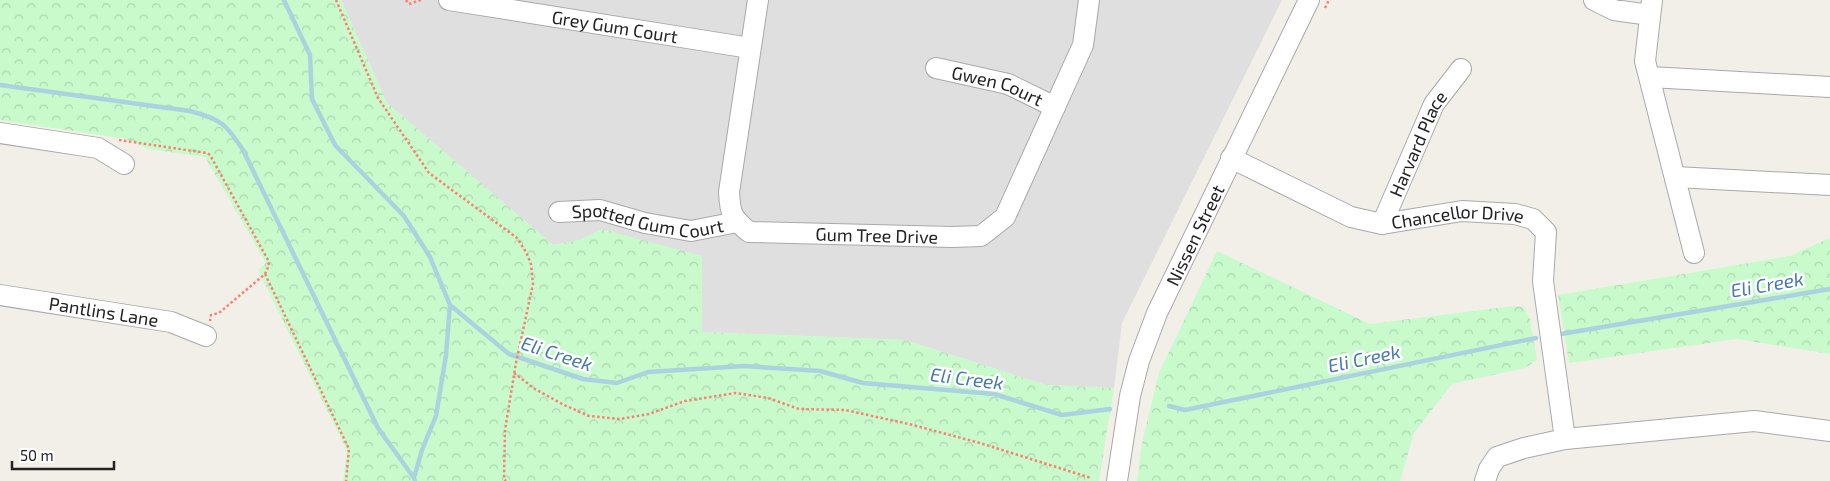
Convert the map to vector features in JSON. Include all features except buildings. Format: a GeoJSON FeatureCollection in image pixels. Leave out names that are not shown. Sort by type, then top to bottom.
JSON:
{"type":"FeatureCollection","features":[{"type":"Feature","properties":{"kind":"street","name":"Grey Gum Court"},"geometry":{"type":"LineString","coordinates":[[449,0],[750,48]]}},
{"type":"Feature","properties":{"kind":"street"},"geometry":{"type":"LineString","coordinates":[[737,222],[730,212],[730,192],[758,0]]}},
{"type":"Feature","properties":{"kind":"street","name":"Gum Tree Drive"},"geometry":{"type":"LineString","coordinates":[[737,222],[749,232],[981,236],[1005,217],[1083,45],[1089,0]]}},
{"type":"Feature","properties":{"kind":"street","name":"Nissen Street"},"geometry":{"type":"LineString","coordinates":[[1117,481],[1130,396],[1139,361],[1156,313],[1309,0]]}},
{"type":"Feature","properties":{"kind":"street"},"geometry":{"type":"LineString","coordinates":[[1594,0],[1614,10],[1651,8],[1645,61],[1694,253]]}},
{"type":"Feature","properties":{"kind":"street","name":"Gwen Court"},"geometry":{"type":"LineString","coordinates":[[936,68],[1008,84],[1055,107]]}},
{"type":"Feature","properties":{"kind":"street","name":"Harvard Place"},"geometry":{"type":"LineString","coordinates":[[1382,224],[1434,104],[1461,69]]}},
{"type":"Feature","properties":{"kind":"street"},"geometry":{"type":"LineString","coordinates":[[1650,77],[1830,87]]}},
{"type":"Feature","properties":{"kind":"street"},"geometry":{"type":"LineString","coordinates":[[0,133],[98,148],[124,164]]}},
{"type":"Feature","properties":{"kind":"street","name":"Chancellor Drive"},"geometry":{"type":"LineString","coordinates":[[1231,158],[1351,217],[1382,224],[1462,211],[1515,214],[1533,219],[1546,232],[1544,282],[1565,440]]}},
{"type":"Feature","properties":{"kind":"street"},"geometry":{"type":"LineString","coordinates":[[1675,177],[1830,185]]}},
{"type":"Feature","properties":{"kind":"street","name":"Spotted Gum Court"},"geometry":{"type":"LineString","coordinates":[[559,212],[600,210],[645,223],[691,231],[737,222]]}},
{"type":"Feature","properties":{"kind":"street","name":"Pantlins Lane"},"geometry":{"type":"LineString","coordinates":[[0,295],[171,322],[206,336]]}},
{"type":"Feature","properties":{"kind":"street"},"geometry":{"type":"LineString","coordinates":[[1486,481],[1489,469],[1497,458],[1524,448],[1565,440],[1754,421],[1830,431]]}},
{"type":"Feature","properties":{"kind":"path"},"geometry":{"type":"LineString","coordinates":[[336,0],[378,98],[429,173],[517,238],[531,264],[533,284],[514,373],[505,430],[504,479],[506,481]]}},
{"type":"Feature","properties":{"kind":"path"},"geometry":{"type":"LineString","coordinates":[[406,0],[409,4],[421,0]]}},
{"type":"Feature","properties":{"kind":"path"},"geometry":{"type":"LineString","coordinates":[[116,140],[207,152],[268,260],[269,265],[264,274],[219,313],[211,315],[206,336]]}},
{"type":"Feature","properties":{"kind":"path"},"geometry":{"type":"LineString","coordinates":[[264,274],[350,449],[346,481]]}},
{"type":"Feature","properties":{"kind":"path"},"geometry":{"type":"LineString","coordinates":[[514,373],[535,389],[589,416],[620,419],[649,414],[685,401],[736,393],[768,398],[799,409],[845,410],[909,424],[980,443],[1091,478]]}},
{"type":"Feature","properties":{"kind":"shaded area"},"geometry":{"type":"Polygon","coordinates":[[[341,0],[1282,0],[1122,323],[1114,388],[1046,385],[905,340],[702,332],[602,229],[580,240],[553,245],[387,103],[341,0]]]}},
{"type":"Feature","properties":{"kind":"green space"},"geometry":{"type":"Polygon","coordinates":[[[0,0],[341,0],[387,103],[553,245],[580,240],[602,229],[702,256],[702,332],[905,340],[1046,385],[1114,388],[1099,481],[343,481],[347,451],[258,270],[266,263],[205,157],[148,149],[126,139],[0,120],[0,0]]]}},
{"type":"Feature","properties":{"kind":"green space"},"geometry":{"type":"Polygon","coordinates":[[[1830,238],[1830,354],[1737,339],[1569,363],[1558,295],[1790,256],[1830,238]]]}},
{"type":"Feature","properties":{"kind":"green space"},"geometry":{"type":"Polygon","coordinates":[[[1217,251],[1370,324],[1513,306],[1524,307],[1530,319],[1537,360],[1525,368],[1452,384],[1414,433],[1400,481],[1137,481],[1142,443],[1159,373],[1217,251]]]}},
{"type":"Feature","properties":{"kind":"waterway","name":"Eli Creek"},"geometry":{"type":"LineString","coordinates":[[284,0],[310,55],[312,99],[335,145],[404,216],[430,257],[450,305],[509,354],[583,379],[617,383],[648,372],[744,366],[820,371],[863,383],[994,394],[1062,415],[1110,409]]}},
{"type":"Feature","properties":{"kind":"waterway"},"geometry":{"type":"LineString","coordinates":[[0,85],[190,111],[216,120],[227,128],[243,150],[378,428],[414,478]]}},
{"type":"Feature","properties":{"kind":"waterway","name":"Eli Creek"},"geometry":{"type":"LineString","coordinates":[[1561,334],[1830,289]]}},
{"type":"Feature","properties":{"kind":"waterway"},"geometry":{"type":"LineString","coordinates":[[415,481],[414,478],[422,450],[436,416],[446,355],[450,305]]}},
{"type":"Feature","properties":{"kind":"waterway","name":"Eli Creek"},"geometry":{"type":"LineString","coordinates":[[1169,406],[1185,410],[1536,338]]}}]}
